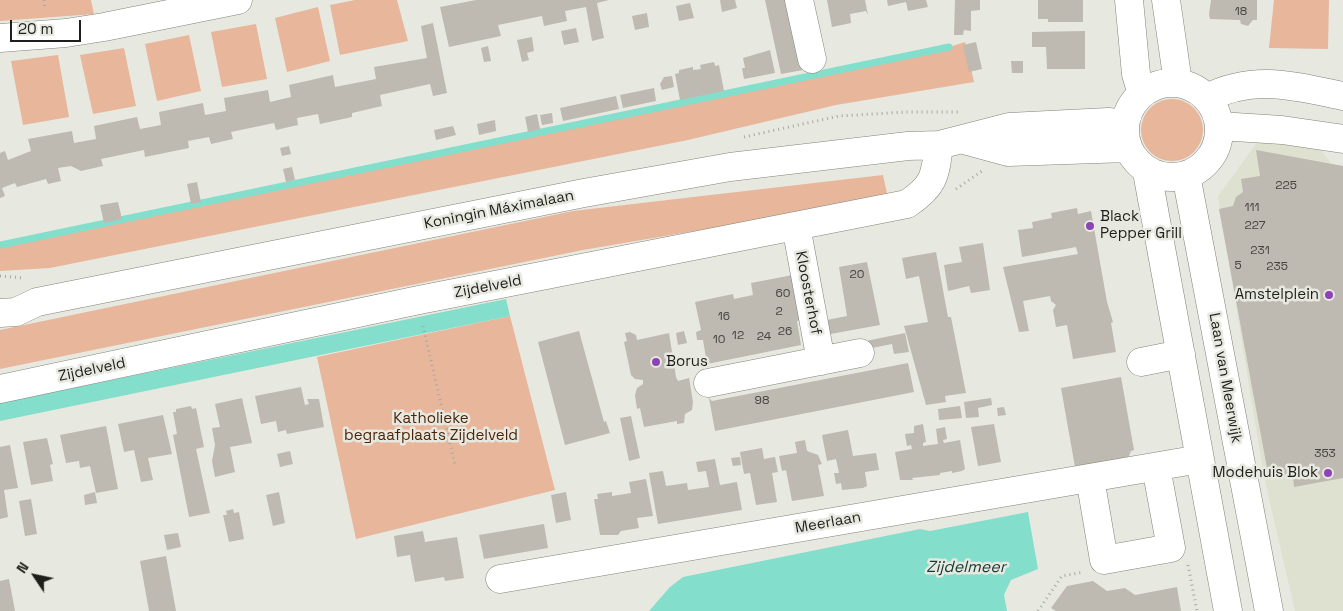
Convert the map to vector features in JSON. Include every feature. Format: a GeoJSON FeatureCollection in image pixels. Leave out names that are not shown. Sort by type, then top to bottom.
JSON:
{"type":"FeatureCollection","features":[{"type":"Feature","properties":{"kind":"street"},"geometry":{"type":"LineString","coordinates":[[0,38],[104,28],[238,0]]}},
{"type":"Feature","properties":{"kind":"street"},"geometry":{"type":"LineString","coordinates":[[799,0],[812,59]]}},
{"type":"Feature","properties":{"kind":"street"},"geometry":{"type":"LineString","coordinates":[[1129,0],[1136,74],[1142,94]]}},
{"type":"Feature","properties":{"kind":"street"},"geometry":{"type":"LineString","coordinates":[[1166,0],[1178,83]]}},
{"type":"Feature","properties":{"kind":"street"},"geometry":{"type":"LineString","coordinates":[[1147,172],[1172,178],[1186,175],[1204,165],[1214,151],[1219,126],[1213,107],[1207,98],[1191,87],[1178,83],[1155,86],[1142,94],[1131,107],[1127,136],[1134,158],[1147,172],[1228,611]]}},
{"type":"Feature","properties":{"kind":"street"},"geometry":{"type":"LineString","coordinates":[[1207,98],[1226,88],[1275,84],[1343,96]]}},
{"type":"Feature","properties":{"kind":"street"},"geometry":{"type":"LineString","coordinates":[[1219,126],[1282,130],[1343,139]]}},
{"type":"Feature","properties":{"kind":"street","name":"Koningin Máximalaan"},"geometry":{"type":"LineString","coordinates":[[0,313],[16,312],[37,302],[584,193],[730,167],[951,142],[1008,152],[1127,136]]}},
{"type":"Feature","properties":{"kind":"street","name":"Zijdelveld"},"geometry":{"type":"LineString","coordinates":[[0,389],[419,300],[907,204],[926,192],[936,168],[951,142]]}},
{"type":"Feature","properties":{"kind":"street","name":"Laan van Meerwijk"},"geometry":{"type":"LineString","coordinates":[[1186,175],[1269,611]]}},
{"type":"Feature","properties":{"kind":"street","name":"Kloosterhof"},"geometry":{"type":"LineString","coordinates":[[796,226],[821,361]]}},
{"type":"Feature","properties":{"kind":"street","name":"Koningin Máximalaan"},"geometry":{"type":"LineString","coordinates":[[0,294],[11,294],[37,302]]}},
{"type":"Feature","properties":{"kind":"street"},"geometry":{"type":"LineString","coordinates":[[708,383],[860,353]]}},
{"type":"Feature","properties":{"kind":"street"},"geometry":{"type":"LineString","coordinates":[[1141,362],[1181,354]]}},
{"type":"Feature","properties":{"kind":"street"},"geometry":{"type":"LineString","coordinates":[[1090,478],[1104,560],[1171,548],[1156,467],[1200,459]]}},
{"type":"Feature","properties":{"kind":"street","name":"Meerlaan"},"geometry":{"type":"LineString","coordinates":[[500,579],[1156,467]]}},
{"type":"Feature","properties":{"kind":"path"},"geometry":{"type":"LineString","coordinates":[[425,337],[455,465]]}},
{"type":"Feature","properties":{"kind":"path"},"geometry":{"type":"LineString","coordinates":[[1038,611],[1062,576],[1106,568],[1104,560]]}},
{"type":"Feature","properties":{"kind":"shaded area"},"geometry":{"type":"Polygon","coordinates":[[[1264,133],[1310,138],[1332,164],[1343,166],[1343,611],[1295,611],[1264,477],[1218,196],[1264,133]]]}},
{"type":"Feature","properties":{"kind":"green space"},"geometry":{"type":"Polygon","coordinates":[[[0,0],[91,0],[94,14],[0,21],[0,0]]]}},
{"type":"Feature","properties":{"kind":"green space"},"geometry":{"type":"Polygon","coordinates":[[[355,0],[397,0],[408,41],[340,55],[330,5],[355,0]]]}},
{"type":"Feature","properties":{"kind":"green space"},"geometry":{"type":"Polygon","coordinates":[[[1274,0],[1329,0],[1328,49],[1269,48],[1274,0]]]}},
{"type":"Feature","properties":{"kind":"green space"},"geometry":{"type":"Polygon","coordinates":[[[318,7],[330,61],[287,72],[275,18],[318,7]]]}},
{"type":"Feature","properties":{"kind":"green space"},"geometry":{"type":"Polygon","coordinates":[[[256,24],[267,79],[222,87],[211,32],[256,24]]]}},
{"type":"Feature","properties":{"kind":"green space"},"geometry":{"type":"Polygon","coordinates":[[[189,35],[201,91],[157,101],[145,44],[189,35]]]}},
{"type":"Feature","properties":{"kind":"green space"},"geometry":{"type":"Polygon","coordinates":[[[965,42],[974,82],[836,105],[688,140],[50,268],[0,271],[0,245],[949,47],[965,42]]]}},
{"type":"Feature","properties":{"kind":"green space"},"geometry":{"type":"Polygon","coordinates":[[[124,48],[136,106],[93,114],[80,55],[124,48]]]}},
{"type":"Feature","properties":{"kind":"green space"},"geometry":{"type":"Polygon","coordinates":[[[58,55],[69,117],[23,125],[11,61],[58,55]]]}},
{"type":"Feature","properties":{"kind":"green space"},"geometry":{"type":"Polygon","coordinates":[[[1172,99],[1184,101],[1194,108],[1201,118],[1203,130],[1201,142],[1194,152],[1184,159],[1172,161],[1160,159],[1150,152],[1143,142],[1141,130],[1143,118],[1150,108],[1160,101],[1172,99]]]}},
{"type":"Feature","properties":{"kind":"green space"},"geometry":{"type":"Polygon","coordinates":[[[883,175],[888,198],[583,250],[0,369],[0,330],[573,211],[883,175]]]}},
{"type":"Feature","properties":{"kind":"green space","name":"Katholieke begraafplaats Zijdelveld"},"geometry":{"type":"Polygon","coordinates":[[[510,316],[555,490],[356,539],[317,357],[510,316]]]}},
{"type":"Feature","properties":{"kind":"water"},"geometry":{"type":"Polygon","coordinates":[[[506,299],[510,316],[0,421],[0,403],[506,299]]]}},
{"type":"Feature","properties":{"kind":"water","name":"Zijdelmeer"},"geometry":{"type":"Polygon","coordinates":[[[1028,512],[1038,569],[1011,580],[1004,595],[1007,611],[649,611],[670,587],[683,577],[920,529],[930,531],[1028,512]]]}},
{"type":"Feature","properties":{"kind":"building"},"geometry":{"type":"Polygon","coordinates":[[[476,0],[609,0],[597,3],[604,38],[592,41],[586,7],[565,11],[567,21],[544,26],[542,16],[498,25],[501,36],[449,47],[440,7],[476,0]]]}},
{"type":"Feature","properties":{"kind":"building"},"geometry":{"type":"Polygon","coordinates":[[[720,0],[735,0],[737,8],[722,12],[720,0]]]}},
{"type":"Feature","properties":{"kind":"building"},"geometry":{"type":"Polygon","coordinates":[[[765,0],[789,0],[803,70],[781,74],[765,0]]]}},
{"type":"Feature","properties":{"kind":"building"},"geometry":{"type":"Polygon","coordinates":[[[827,0],[865,0],[868,15],[866,11],[850,14],[851,23],[832,27],[827,0]]]}},
{"type":"Feature","properties":{"kind":"building"},"geometry":{"type":"Polygon","coordinates":[[[887,0],[926,0],[928,7],[908,11],[906,2],[888,6],[887,0]]]}},
{"type":"Feature","properties":{"kind":"building"},"geometry":{"type":"Polygon","coordinates":[[[955,0],[980,0],[980,10],[971,11],[971,31],[964,30],[963,35],[954,35],[955,0]]]}},
{"type":"Feature","properties":{"kind":"building"},"geometry":{"type":"Polygon","coordinates":[[[1038,0],[1083,0],[1083,22],[1048,22],[1048,19],[1038,19],[1038,0]]]}},
{"type":"Feature","properties":{"kind":"building"},"geometry":{"type":"Polygon","coordinates":[[[1211,0],[1257,0],[1257,20],[1253,20],[1248,26],[1241,24],[1240,20],[1210,19],[1211,0]]]}},
{"type":"Feature","properties":{"kind":"building"},"geometry":{"type":"Polygon","coordinates":[[[690,3],[694,18],[679,21],[676,6],[690,3]]]}},
{"type":"Feature","properties":{"kind":"building"},"geometry":{"type":"Polygon","coordinates":[[[647,13],[649,27],[635,30],[632,16],[647,13]]]}},
{"type":"Feature","properties":{"kind":"building"},"geometry":{"type":"Polygon","coordinates":[[[433,23],[447,93],[433,96],[430,84],[380,95],[382,106],[352,113],[352,117],[320,124],[318,114],[297,118],[298,125],[276,130],[274,123],[231,132],[233,139],[211,144],[209,137],[188,141],[189,148],[145,157],[144,150],[101,159],[103,166],[81,171],[71,166],[58,168],[61,181],[48,184],[46,179],[17,187],[15,183],[2,188],[5,196],[0,198],[0,153],[5,151],[8,160],[31,151],[28,139],[72,131],[74,143],[96,139],[94,126],[137,117],[140,129],[161,125],[159,112],[203,103],[205,115],[226,111],[224,98],[268,90],[270,102],[291,97],[289,85],[333,75],[335,87],[376,79],[374,67],[427,58],[421,26],[433,23]]]}},
{"type":"Feature","properties":{"kind":"building"},"geometry":{"type":"Polygon","coordinates":[[[576,28],[579,42],[564,45],[561,31],[576,28]]]}},
{"type":"Feature","properties":{"kind":"building"},"geometry":{"type":"Polygon","coordinates":[[[1085,31],[1085,69],[1047,69],[1046,47],[1032,47],[1032,32],[1085,31]]]}},
{"type":"Feature","properties":{"kind":"building"},"geometry":{"type":"Polygon","coordinates":[[[532,37],[534,51],[527,53],[529,60],[522,62],[517,40],[532,37]]]}},
{"type":"Feature","properties":{"kind":"building"},"geometry":{"type":"Polygon","coordinates":[[[976,42],[982,69],[969,72],[963,45],[976,42]]]}},
{"type":"Feature","properties":{"kind":"building"},"geometry":{"type":"Polygon","coordinates":[[[488,46],[491,61],[484,62],[481,48],[488,46]]]}},
{"type":"Feature","properties":{"kind":"building"},"geometry":{"type":"Polygon","coordinates":[[[770,50],[775,73],[744,79],[742,68],[745,68],[743,58],[770,50]]]}},
{"type":"Feature","properties":{"kind":"building"},"geometry":{"type":"Polygon","coordinates":[[[1011,61],[1023,61],[1023,73],[1012,73],[1011,61]]]}},
{"type":"Feature","properties":{"kind":"building"},"geometry":{"type":"Polygon","coordinates":[[[714,62],[715,66],[719,65],[724,91],[680,100],[675,74],[679,73],[679,70],[693,67],[693,70],[701,69],[700,65],[714,62]]]}},
{"type":"Feature","properties":{"kind":"building"},"geometry":{"type":"Polygon","coordinates":[[[672,76],[674,87],[662,90],[660,84],[664,77],[672,76]]]}},
{"type":"Feature","properties":{"kind":"building"},"geometry":{"type":"Polygon","coordinates":[[[654,88],[656,101],[623,108],[620,95],[654,88]]]}},
{"type":"Feature","properties":{"kind":"building"},"geometry":{"type":"Polygon","coordinates":[[[616,96],[619,109],[563,121],[560,108],[616,96]]]}},
{"type":"Feature","properties":{"kind":"building"},"geometry":{"type":"Polygon","coordinates":[[[552,113],[553,123],[542,125],[540,115],[552,113]]]}},
{"type":"Feature","properties":{"kind":"building"},"geometry":{"type":"Polygon","coordinates":[[[537,114],[540,129],[528,132],[525,117],[537,114]]]}},
{"type":"Feature","properties":{"kind":"building"},"geometry":{"type":"Polygon","coordinates":[[[495,120],[496,131],[479,135],[477,124],[495,120]]]}},
{"type":"Feature","properties":{"kind":"building"},"geometry":{"type":"Polygon","coordinates":[[[453,126],[456,135],[436,140],[434,130],[453,126]]]}},
{"type":"Feature","properties":{"kind":"building"},"geometry":{"type":"Polygon","coordinates":[[[289,146],[291,154],[282,156],[280,148],[289,146]]]}},
{"type":"Feature","properties":{"kind":"building"},"geometry":{"type":"Polygon","coordinates":[[[1256,150],[1343,166],[1343,478],[1294,487],[1293,477],[1282,475],[1277,466],[1267,468],[1219,209],[1233,206],[1236,197],[1243,192],[1241,179],[1260,176],[1256,150]]]}},
{"type":"Feature","properties":{"kind":"building"},"geometry":{"type":"Polygon","coordinates":[[[292,167],[295,180],[286,182],[283,169],[292,167]]]}},
{"type":"Feature","properties":{"kind":"building"},"geometry":{"type":"Polygon","coordinates":[[[197,182],[201,202],[191,204],[187,184],[197,182]]]}},
{"type":"Feature","properties":{"kind":"building"},"geometry":{"type":"Polygon","coordinates":[[[118,202],[122,219],[104,223],[100,205],[118,202]]]}},
{"type":"Feature","properties":{"kind":"building"},"geometry":{"type":"Polygon","coordinates":[[[1077,208],[1078,214],[1091,211],[1107,302],[1113,322],[1111,323],[1116,352],[1073,359],[1067,325],[1056,327],[1053,310],[1056,305],[1051,301],[1050,296],[1023,301],[1029,331],[1019,332],[1003,267],[1078,254],[1076,247],[1022,257],[1018,230],[1033,228],[1032,222],[1052,218],[1051,213],[1077,208]]]}},
{"type":"Feature","properties":{"kind":"building"},"geometry":{"type":"Polygon","coordinates":[[[983,243],[990,290],[971,293],[969,286],[948,291],[944,265],[962,262],[959,247],[983,243]]]}},
{"type":"Feature","properties":{"kind":"building"},"geometry":{"type":"Polygon","coordinates":[[[936,252],[948,317],[951,317],[966,393],[945,396],[946,402],[926,405],[904,326],[928,322],[919,276],[906,279],[902,258],[936,252]]]}},
{"type":"Feature","properties":{"kind":"building"},"geometry":{"type":"Polygon","coordinates":[[[867,262],[880,325],[825,335],[822,321],[847,316],[839,267],[867,262]]]}},
{"type":"Feature","properties":{"kind":"building"},"geometry":{"type":"Polygon","coordinates":[[[798,274],[802,320],[797,321],[801,345],[707,364],[703,340],[697,340],[696,332],[701,330],[695,302],[733,294],[734,299],[753,295],[751,283],[798,274]]]}},
{"type":"Feature","properties":{"kind":"building"},"geometry":{"type":"Polygon","coordinates":[[[579,331],[604,422],[606,421],[610,433],[565,445],[538,342],[579,331]]]}},
{"type":"Feature","properties":{"kind":"building"},"geometry":{"type":"Polygon","coordinates":[[[684,331],[687,343],[678,345],[676,333],[684,331]]]}},
{"type":"Feature","properties":{"kind":"building"},"geometry":{"type":"Polygon","coordinates":[[[630,332],[636,335],[637,340],[669,333],[676,377],[678,381],[689,378],[693,402],[692,410],[685,414],[684,423],[677,424],[677,421],[644,427],[640,408],[637,409],[635,395],[637,388],[643,384],[643,380],[635,379],[631,375],[624,342],[627,341],[625,333],[630,332]]]}},
{"type":"Feature","properties":{"kind":"building"},"geometry":{"type":"Polygon","coordinates":[[[905,333],[909,352],[894,354],[892,344],[862,350],[861,342],[905,333]]]}},
{"type":"Feature","properties":{"kind":"building"},"geometry":{"type":"Polygon","coordinates":[[[908,363],[914,392],[715,431],[709,398],[712,401],[908,363]]]}},
{"type":"Feature","properties":{"kind":"building"},"geometry":{"type":"Polygon","coordinates":[[[1121,377],[1134,450],[1131,451],[1128,458],[1075,467],[1061,388],[1121,377]]]}},
{"type":"Feature","properties":{"kind":"building"},"geometry":{"type":"Polygon","coordinates":[[[301,387],[305,405],[309,404],[307,399],[319,399],[324,427],[287,434],[286,430],[278,432],[276,421],[261,424],[255,396],[301,387]]]}},
{"type":"Feature","properties":{"kind":"building"},"geometry":{"type":"Polygon","coordinates":[[[242,398],[252,443],[230,447],[235,472],[215,477],[212,461],[215,445],[212,428],[220,427],[215,404],[242,398]]]}},
{"type":"Feature","properties":{"kind":"building"},"geometry":{"type":"Polygon","coordinates":[[[991,398],[992,405],[978,408],[979,417],[966,418],[964,402],[991,398]]]}},
{"type":"Feature","properties":{"kind":"building"},"geometry":{"type":"Polygon","coordinates":[[[191,406],[192,409],[196,408],[204,447],[196,449],[210,513],[189,517],[173,435],[177,434],[173,412],[176,412],[176,409],[191,406]]]}},
{"type":"Feature","properties":{"kind":"building"},"geometry":{"type":"Polygon","coordinates":[[[960,406],[962,418],[939,420],[938,409],[960,406]]]}},
{"type":"Feature","properties":{"kind":"building"},"geometry":{"type":"Polygon","coordinates":[[[1004,407],[1006,415],[998,416],[997,408],[1004,407]]]}},
{"type":"Feature","properties":{"kind":"building"},"geometry":{"type":"Polygon","coordinates":[[[163,415],[172,454],[148,458],[153,480],[141,482],[134,450],[124,452],[118,424],[163,415]]]}},
{"type":"Feature","properties":{"kind":"building"},"geometry":{"type":"Polygon","coordinates":[[[631,416],[640,458],[629,461],[620,418],[631,416]]]}},
{"type":"Feature","properties":{"kind":"building"},"geometry":{"type":"Polygon","coordinates":[[[923,424],[926,442],[923,443],[923,446],[938,444],[936,429],[945,427],[947,439],[943,440],[944,443],[960,440],[965,469],[952,473],[952,471],[940,473],[940,475],[912,478],[913,480],[900,480],[895,452],[912,449],[911,445],[907,446],[905,434],[914,433],[914,426],[923,424]]]}},
{"type":"Feature","properties":{"kind":"building"},"geometry":{"type":"Polygon","coordinates":[[[994,424],[1001,462],[978,466],[971,427],[994,424]]]}},
{"type":"Feature","properties":{"kind":"building"},"geometry":{"type":"Polygon","coordinates":[[[106,426],[118,489],[96,493],[90,466],[80,468],[79,461],[66,463],[60,435],[106,426]]]}},
{"type":"Feature","properties":{"kind":"building"},"geometry":{"type":"Polygon","coordinates":[[[848,430],[853,456],[876,453],[879,470],[865,472],[867,486],[842,490],[841,483],[836,484],[834,473],[839,473],[836,459],[827,461],[822,435],[848,430]]]}},
{"type":"Feature","properties":{"kind":"building"},"geometry":{"type":"Polygon","coordinates":[[[47,438],[53,464],[50,465],[53,481],[31,485],[23,442],[47,438]]]}},
{"type":"Feature","properties":{"kind":"building"},"geometry":{"type":"Polygon","coordinates":[[[805,440],[807,451],[818,455],[822,464],[818,465],[824,496],[792,501],[786,470],[782,471],[779,456],[797,453],[795,442],[805,440]]]}},
{"type":"Feature","properties":{"kind":"building"},"geometry":{"type":"Polygon","coordinates":[[[10,445],[18,488],[4,490],[8,517],[0,519],[0,447],[10,445]]]}},
{"type":"Feature","properties":{"kind":"building"},"geometry":{"type":"Polygon","coordinates":[[[762,448],[764,459],[775,457],[778,472],[772,473],[777,502],[756,505],[750,473],[744,474],[740,452],[762,448]]]}},
{"type":"Feature","properties":{"kind":"building"},"geometry":{"type":"Polygon","coordinates":[[[290,451],[293,464],[280,467],[277,454],[290,451]]]}},
{"type":"Feature","properties":{"kind":"building"},"geometry":{"type":"Polygon","coordinates":[[[740,457],[741,465],[733,466],[731,458],[740,457]]]}},
{"type":"Feature","properties":{"kind":"building"},"geometry":{"type":"Polygon","coordinates":[[[715,459],[720,485],[737,482],[742,510],[658,524],[649,473],[663,471],[666,486],[687,483],[688,490],[709,487],[706,471],[698,472],[696,462],[715,459]]]}},
{"type":"Feature","properties":{"kind":"building"},"geometry":{"type":"Polygon","coordinates":[[[646,479],[653,516],[637,518],[639,528],[621,531],[618,535],[600,535],[594,499],[598,499],[597,494],[612,492],[612,496],[631,493],[629,482],[646,479]]]}},
{"type":"Feature","properties":{"kind":"building"},"geometry":{"type":"Polygon","coordinates":[[[95,492],[97,503],[85,505],[84,495],[95,492]]]}},
{"type":"Feature","properties":{"kind":"building"},"geometry":{"type":"Polygon","coordinates":[[[279,492],[285,523],[273,526],[266,495],[279,492]]]}},
{"type":"Feature","properties":{"kind":"building"},"geometry":{"type":"Polygon","coordinates":[[[566,492],[571,520],[556,523],[551,495],[566,492]]]}},
{"type":"Feature","properties":{"kind":"building"},"geometry":{"type":"Polygon","coordinates":[[[31,499],[37,534],[25,536],[19,501],[31,499]]]}},
{"type":"Feature","properties":{"kind":"building"},"geometry":{"type":"Polygon","coordinates":[[[233,509],[234,513],[239,512],[244,539],[229,542],[223,515],[227,515],[226,511],[233,509]]]}},
{"type":"Feature","properties":{"kind":"building"},"geometry":{"type":"Polygon","coordinates":[[[544,524],[548,548],[484,559],[479,535],[544,524]]]}},
{"type":"Feature","properties":{"kind":"building"},"geometry":{"type":"Polygon","coordinates":[[[423,531],[425,542],[457,537],[464,578],[445,581],[444,577],[415,582],[410,555],[397,557],[394,536],[423,531]]]}},
{"type":"Feature","properties":{"kind":"building"},"geometry":{"type":"Polygon","coordinates":[[[178,533],[181,547],[167,550],[164,535],[178,533]]]}},
{"type":"Feature","properties":{"kind":"building"},"geometry":{"type":"Polygon","coordinates":[[[166,556],[176,611],[149,611],[140,561],[166,556]]]}},
{"type":"Feature","properties":{"kind":"building"},"geometry":{"type":"Polygon","coordinates":[[[9,579],[15,611],[0,611],[0,581],[9,579]]]}},
{"type":"Feature","properties":{"kind":"building"},"geometry":{"type":"Polygon","coordinates":[[[1093,581],[1107,591],[1125,588],[1135,595],[1177,587],[1181,611],[1056,611],[1051,608],[1067,586],[1093,581]]]}},
{"type":"Feature","properties":{"kind":"waterway"},"geometry":{"type":"LineString","coordinates":[[0,245],[949,47]]}},
{"type":"Feature","properties":{"kind":"place","name":"Black Pepper Grill"},"geometry":{"type":"Point","coordinates":[1090,226]}},
{"type":"Feature","properties":{"kind":"place","name":"Amstelplein"},"geometry":{"type":"Point","coordinates":[1329,295]}},
{"type":"Feature","properties":{"kind":"place","name":"Borus"},"geometry":{"type":"Point","coordinates":[656,362]}},
{"type":"Feature","properties":{"kind":"place","name":"Modehuis Blok"},"geometry":{"type":"Point","coordinates":[1328,473]}}]}
